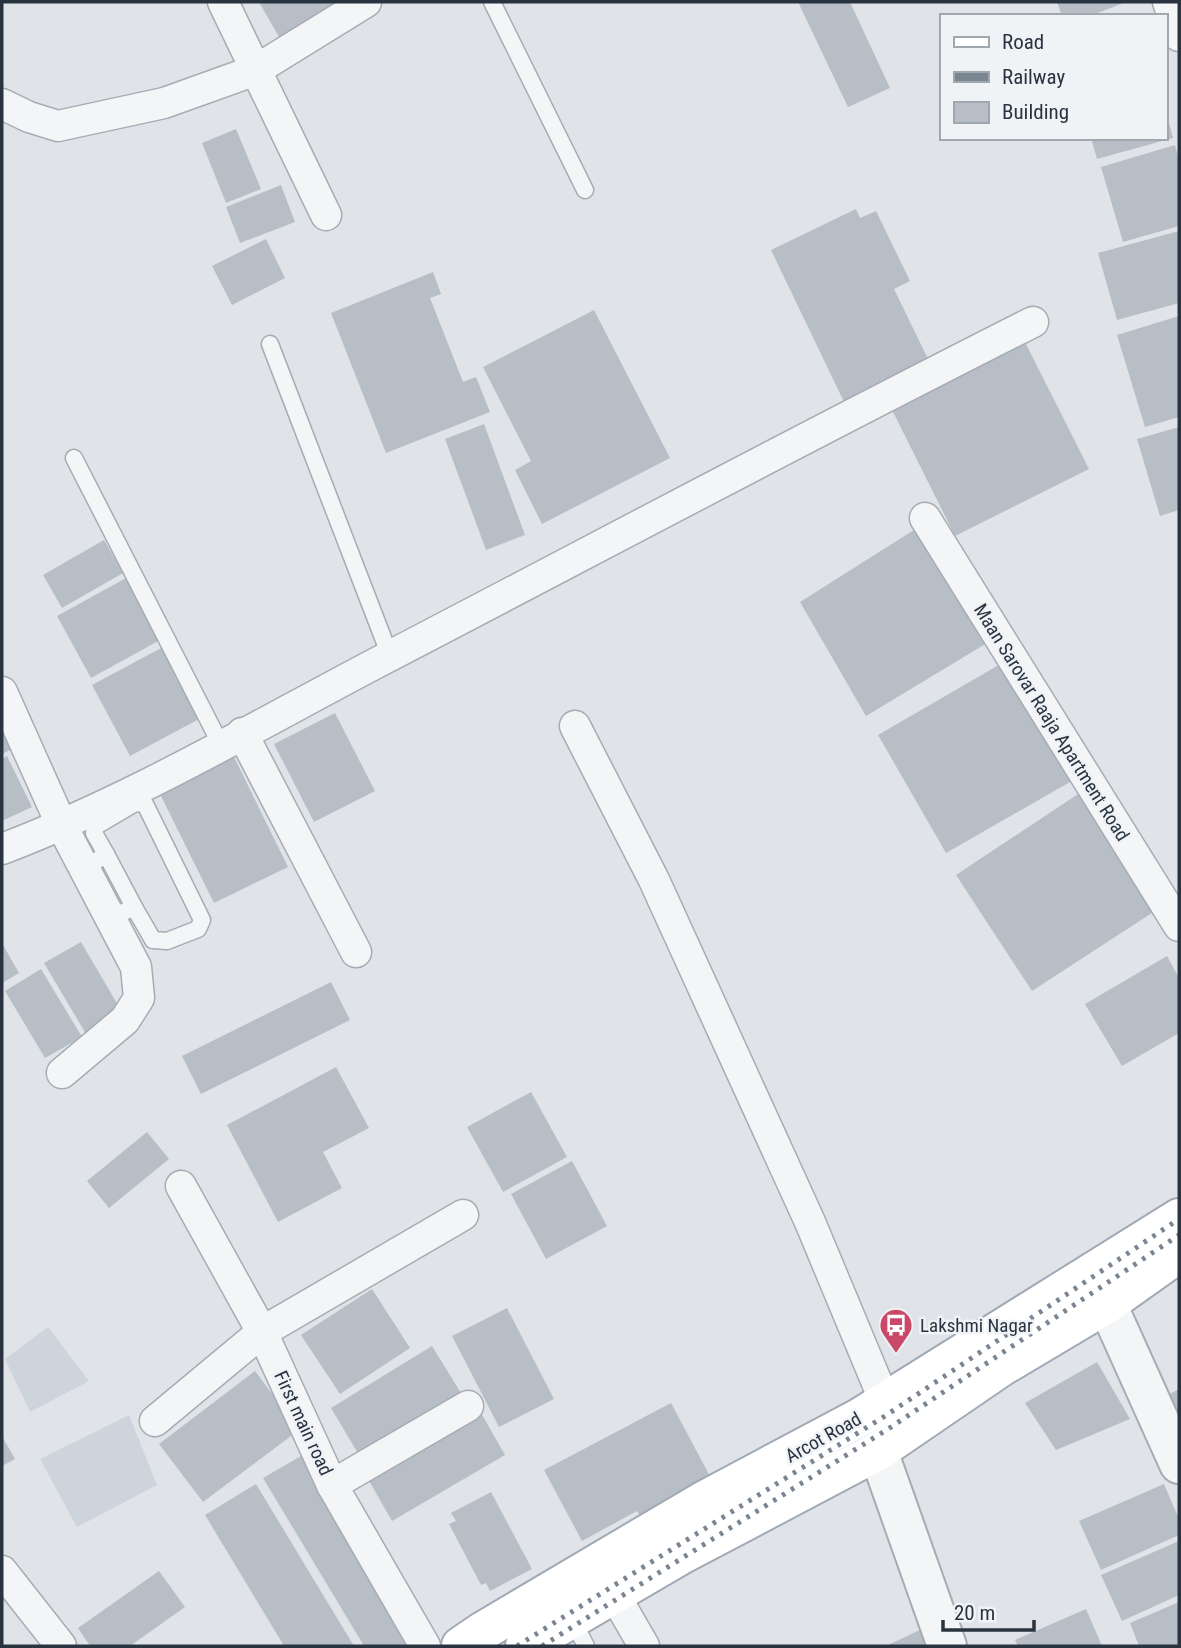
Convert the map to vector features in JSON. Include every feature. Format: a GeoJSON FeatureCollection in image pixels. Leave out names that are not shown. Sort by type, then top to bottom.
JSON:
{"type":"FeatureCollection","features":[{"type":"Feature","properties":{"kind":"main road","name":"Arcot Road"},"geometry":{"type":"LineString","coordinates":[[461,1646],[702,1502],[885,1402],[1179,1218]]}},
{"type":"Feature","properties":{"kind":"main road","name":"Arcot Road"},"geometry":{"type":"LineString","coordinates":[[525,1646],[579,1632],[614,1594],[679,1556],[878,1451],[1002,1367],[1107,1304],[1179,1253]]}},
{"type":"Feature","properties":{"kind":"street"},"geometry":{"type":"LineString","coordinates":[[223,2],[326,215]]}},
{"type":"Feature","properties":{"kind":"street"},"geometry":{"type":"LineString","coordinates":[[2,104],[29,117],[58,126],[164,103],[256,70],[366,2]]}},
{"type":"Feature","properties":{"kind":"street"},"geometry":{"type":"LineString","coordinates":[[2,849],[62,826],[861,408],[1033,322]]}},
{"type":"Feature","properties":{"kind":"street","name":"Maan Sarovar Raaja Apartment Road"},"geometry":{"type":"LineString","coordinates":[[925,518],[1179,926]]}},
{"type":"Feature","properties":{"kind":"street"},"geometry":{"type":"LineString","coordinates":[[2,692],[62,826],[95,861],[122,913],[136,967],[139,998],[125,1020],[62,1073]]}},
{"type":"Feature","properties":{"kind":"street"},"geometry":{"type":"LineString","coordinates":[[575,726],[665,905],[810,1222],[885,1402]]}},
{"type":"Feature","properties":{"kind":"street"},"geometry":{"type":"LineString","coordinates":[[231,739],[356,952]]}},
{"type":"Feature","properties":{"kind":"street","name":"First main road"},"geometry":{"type":"LineString","coordinates":[[181,1186],[262,1332],[332,1485],[468,1406]]}},
{"type":"Feature","properties":{"kind":"street"},"geometry":{"type":"LineString","coordinates":[[155,1421],[262,1332],[463,1215]]}},
{"type":"Feature","properties":{"kind":"street"},"geometry":{"type":"LineString","coordinates":[[1107,1304],[1179,1464]]}},
{"type":"Feature","properties":{"kind":"street"},"geometry":{"type":"LineString","coordinates":[[878,1451],[947,1646]]}},
{"type":"Feature","properties":{"kind":"street"},"geometry":{"type":"LineString","coordinates":[[332,1485],[425,1646]]}},
{"type":"Feature","properties":{"kind":"street"},"geometry":{"type":"LineString","coordinates":[[2,1571],[61,1646]]}},
{"type":"Feature","properties":{"kind":"street"},"geometry":{"type":"LineString","coordinates":[[614,1594],[645,1646]]}},
{"type":"Feature","properties":{"kind":"lane"},"geometry":{"type":"LineString","coordinates":[[492,2],[585,190]]}},
{"type":"Feature","properties":{"kind":"lane"},"geometry":{"type":"LineString","coordinates":[[270,344],[390,656]]}},
{"type":"Feature","properties":{"kind":"lane"},"geometry":{"type":"LineString","coordinates":[[74,458],[231,739]]}},
{"type":"Feature","properties":{"kind":"lane"},"geometry":{"type":"LineString","coordinates":[[95,861],[96,826],[135,803],[145,804],[202,920],[198,929],[167,941],[153,940],[122,913]]}},
{"type":"Feature","properties":{"kind":"shaded area"},"geometry":{"type":"Polygon","coordinates":[[[48,1327],[89,1381],[30,1412],[5,1359],[48,1327]]]}},
{"type":"Feature","properties":{"kind":"shaded area"},"geometry":{"type":"Polygon","coordinates":[[[129,1415],[157,1485],[77,1527],[40,1459],[129,1415]]]}},
{"type":"Feature","properties":{"kind":"building"},"geometry":{"type":"Polygon","coordinates":[[[259,2],[339,2],[279,37],[259,2]]]}},
{"type":"Feature","properties":{"kind":"building"},"geometry":{"type":"Polygon","coordinates":[[[798,2],[850,2],[890,88],[848,107],[798,2]]]}},
{"type":"Feature","properties":{"kind":"building"},"geometry":{"type":"Polygon","coordinates":[[[1057,2],[1126,2],[1095,14],[1061,14],[1057,2]]]}},
{"type":"Feature","properties":{"kind":"building"},"geometry":{"type":"Polygon","coordinates":[[[1167,116],[1173,138],[1167,140],[1167,116]]]}},
{"type":"Feature","properties":{"kind":"building"},"geometry":{"type":"Polygon","coordinates":[[[236,129],[261,189],[226,203],[202,143],[236,129]]]}},
{"type":"Feature","properties":{"kind":"building"},"geometry":{"type":"Polygon","coordinates":[[[1092,140],[1166,140],[1097,159],[1092,140]]]}},
{"type":"Feature","properties":{"kind":"building"},"geometry":{"type":"Polygon","coordinates":[[[1175,145],[1179,160],[1179,226],[1123,242],[1101,167],[1175,145]]]}},
{"type":"Feature","properties":{"kind":"building"},"geometry":{"type":"Polygon","coordinates":[[[281,185],[295,222],[240,243],[226,207],[281,185]]]}},
{"type":"Feature","properties":{"kind":"building"},"geometry":{"type":"Polygon","coordinates":[[[856,209],[860,218],[876,211],[910,281],[894,289],[930,363],[845,404],[771,250],[856,209]]]}},
{"type":"Feature","properties":{"kind":"building"},"geometry":{"type":"Polygon","coordinates":[[[1179,231],[1179,303],[1117,320],[1098,253],[1179,231]]]}},
{"type":"Feature","properties":{"kind":"building"},"geometry":{"type":"Polygon","coordinates":[[[266,239],[285,278],[232,305],[212,266],[266,239]]]}},
{"type":"Feature","properties":{"kind":"building"},"geometry":{"type":"Polygon","coordinates":[[[433,272],[441,294],[430,298],[463,382],[476,377],[490,412],[386,453],[331,313],[433,272]]]}},
{"type":"Feature","properties":{"kind":"building"},"geometry":{"type":"Polygon","coordinates":[[[594,310],[670,458],[542,524],[515,470],[531,461],[483,367],[594,310]]]}},
{"type":"Feature","properties":{"kind":"building"},"geometry":{"type":"Polygon","coordinates":[[[1179,316],[1179,417],[1145,427],[1117,335],[1179,316]]]}},
{"type":"Feature","properties":{"kind":"building"},"geometry":{"type":"Polygon","coordinates":[[[1025,342],[1089,469],[955,536],[891,408],[1025,342]]]}},
{"type":"Feature","properties":{"kind":"building"},"geometry":{"type":"Polygon","coordinates":[[[484,424],[525,535],[486,550],[445,439],[484,424]]]}},
{"type":"Feature","properties":{"kind":"building"},"geometry":{"type":"Polygon","coordinates":[[[1179,427],[1179,510],[1160,516],[1137,439],[1179,427]]]}},
{"type":"Feature","properties":{"kind":"building"},"geometry":{"type":"Polygon","coordinates":[[[914,530],[987,643],[866,716],[800,602],[914,530]]]}},
{"type":"Feature","properties":{"kind":"building"},"geometry":{"type":"Polygon","coordinates":[[[104,540],[123,573],[62,608],[43,575],[104,540]]]}},
{"type":"Feature","properties":{"kind":"building"},"geometry":{"type":"Polygon","coordinates":[[[126,578],[160,640],[91,678],[57,616],[126,578]]]}},
{"type":"Feature","properties":{"kind":"building"},"geometry":{"type":"Polygon","coordinates":[[[163,647],[201,718],[130,756],[92,685],[163,647]]]}},
{"type":"Feature","properties":{"kind":"building"},"geometry":{"type":"Polygon","coordinates":[[[1009,659],[1077,778],[946,853],[878,735],[1009,659]]]}},
{"type":"Feature","properties":{"kind":"building"},"geometry":{"type":"Polygon","coordinates":[[[335,713],[375,791],[314,822],[274,744],[335,713]]]}},
{"type":"Feature","properties":{"kind":"building"},"geometry":{"type":"Polygon","coordinates":[[[2,727],[12,749],[2,754],[2,727]]]}},
{"type":"Feature","properties":{"kind":"building"},"geometry":{"type":"Polygon","coordinates":[[[7,756],[32,807],[2,821],[2,759],[7,756]]]}},
{"type":"Feature","properties":{"kind":"building"},"geometry":{"type":"Polygon","coordinates":[[[234,757],[288,867],[214,903],[160,794],[234,757]]]}},
{"type":"Feature","properties":{"kind":"building"},"geometry":{"type":"Polygon","coordinates":[[[1081,792],[1158,909],[1032,991],[956,875],[1081,792]]]}},
{"type":"Feature","properties":{"kind":"building"},"geometry":{"type":"Polygon","coordinates":[[[81,942],[122,1012],[86,1034],[44,963],[81,942]]]}},
{"type":"Feature","properties":{"kind":"building"},"geometry":{"type":"Polygon","coordinates":[[[2,943],[19,973],[2,983],[2,943]]]}},
{"type":"Feature","properties":{"kind":"building"},"geometry":{"type":"Polygon","coordinates":[[[1167,956],[1179,978],[1179,1033],[1122,1066],[1085,1004],[1167,956]]]}},
{"type":"Feature","properties":{"kind":"building"},"geometry":{"type":"Polygon","coordinates":[[[41,969],[82,1037],[45,1058],[5,991],[41,969]]]}},
{"type":"Feature","properties":{"kind":"building"},"geometry":{"type":"Polygon","coordinates":[[[331,982],[350,1020],[201,1094],[182,1056],[331,982]]]}},
{"type":"Feature","properties":{"kind":"building"},"geometry":{"type":"Polygon","coordinates":[[[336,1067],[369,1128],[323,1152],[342,1188],[278,1222],[227,1125],[336,1067]]]}},
{"type":"Feature","properties":{"kind":"building"},"geometry":{"type":"Polygon","coordinates":[[[531,1092],[567,1157],[503,1192],[467,1127],[531,1092]]]}},
{"type":"Feature","properties":{"kind":"building"},"geometry":{"type":"Polygon","coordinates":[[[147,1132],[169,1159],[109,1208],[87,1181],[147,1132]]]}},
{"type":"Feature","properties":{"kind":"building"},"geometry":{"type":"Polygon","coordinates":[[[572,1161],[607,1226],[546,1259],[511,1194],[572,1161]]]}},
{"type":"Feature","properties":{"kind":"building"},"geometry":{"type":"Polygon","coordinates":[[[372,1289],[410,1348],[340,1394],[301,1335],[372,1289]]]}},
{"type":"Feature","properties":{"kind":"building"},"geometry":{"type":"Polygon","coordinates":[[[507,1308],[554,1399],[499,1427],[452,1336],[507,1308]]]}},
{"type":"Feature","properties":{"kind":"building"},"geometry":{"type":"Polygon","coordinates":[[[432,1346],[464,1398],[362,1460],[331,1408],[432,1346]]]}},
{"type":"Feature","properties":{"kind":"building"},"geometry":{"type":"Polygon","coordinates":[[[1097,1362],[1130,1419],[1056,1450],[1025,1403],[1097,1362]]]}},
{"type":"Feature","properties":{"kind":"building"},"geometry":{"type":"Polygon","coordinates":[[[255,1371],[299,1430],[203,1502],[159,1444],[255,1371]]]}},
{"type":"Feature","properties":{"kind":"building"},"geometry":{"type":"Polygon","coordinates":[[[1179,1389],[1179,1447],[1156,1401],[1179,1389]]]}},
{"type":"Feature","properties":{"kind":"building"},"geometry":{"type":"Polygon","coordinates":[[[671,1403],[712,1480],[641,1518],[637,1511],[582,1541],[544,1470],[671,1403]]]}},
{"type":"Feature","properties":{"kind":"building"},"geometry":{"type":"Polygon","coordinates":[[[481,1413],[505,1455],[392,1521],[368,1479],[481,1413]]]}},
{"type":"Feature","properties":{"kind":"building"},"geometry":{"type":"Polygon","coordinates":[[[2,1436],[15,1459],[2,1466],[2,1436]]]}},
{"type":"Feature","properties":{"kind":"building"},"geometry":{"type":"Polygon","coordinates":[[[301,1456],[416,1646],[364,1646],[263,1478],[301,1456]]]}},
{"type":"Feature","properties":{"kind":"building"},"geometry":{"type":"Polygon","coordinates":[[[256,1484],[354,1646],[284,1646],[205,1515],[256,1484]]]}},
{"type":"Feature","properties":{"kind":"building"},"geometry":{"type":"Polygon","coordinates":[[[1164,1484],[1179,1519],[1179,1535],[1101,1570],[1079,1521],[1164,1484]]]}},
{"type":"Feature","properties":{"kind":"building"},"geometry":{"type":"Polygon","coordinates":[[[491,1492],[532,1569],[490,1591],[486,1583],[481,1585],[449,1524],[456,1521],[451,1513],[491,1492]]]}},
{"type":"Feature","properties":{"kind":"building"},"geometry":{"type":"Polygon","coordinates":[[[1179,1541],[1179,1595],[1122,1621],[1101,1575],[1179,1541]]]}},
{"type":"Feature","properties":{"kind":"building"},"geometry":{"type":"Polygon","coordinates":[[[159,1571],[185,1607],[130,1646],[90,1646],[78,1628],[159,1571]]]}},
{"type":"Feature","properties":{"kind":"building"},"geometry":{"type":"Polygon","coordinates":[[[1179,1602],[1179,1646],[1139,1646],[1130,1623],[1179,1602]]]}},
{"type":"Feature","properties":{"kind":"building"},"geometry":{"type":"Polygon","coordinates":[[[1086,1609],[1102,1646],[1018,1646],[1015,1640],[1086,1609]]]}},
{"type":"Feature","properties":{"kind":"building"},"geometry":{"type":"Polygon","coordinates":[[[924,1628],[930,1646],[886,1646],[924,1628]]]}},
{"type":"Feature","properties":{"kind":"railway"},"geometry":{"type":"LineString","coordinates":[[517,1646],[885,1416],[1179,1219]]}},
{"type":"Feature","properties":{"kind":"railway"},"geometry":{"type":"LineString","coordinates":[[542,1646],[888,1429],[1179,1235]]}},
{"type":"Feature","properties":{"kind":"place","name":"Lakshmi Nagar"},"geometry":{"type":"Point","coordinates":[896,1355]}}]}
